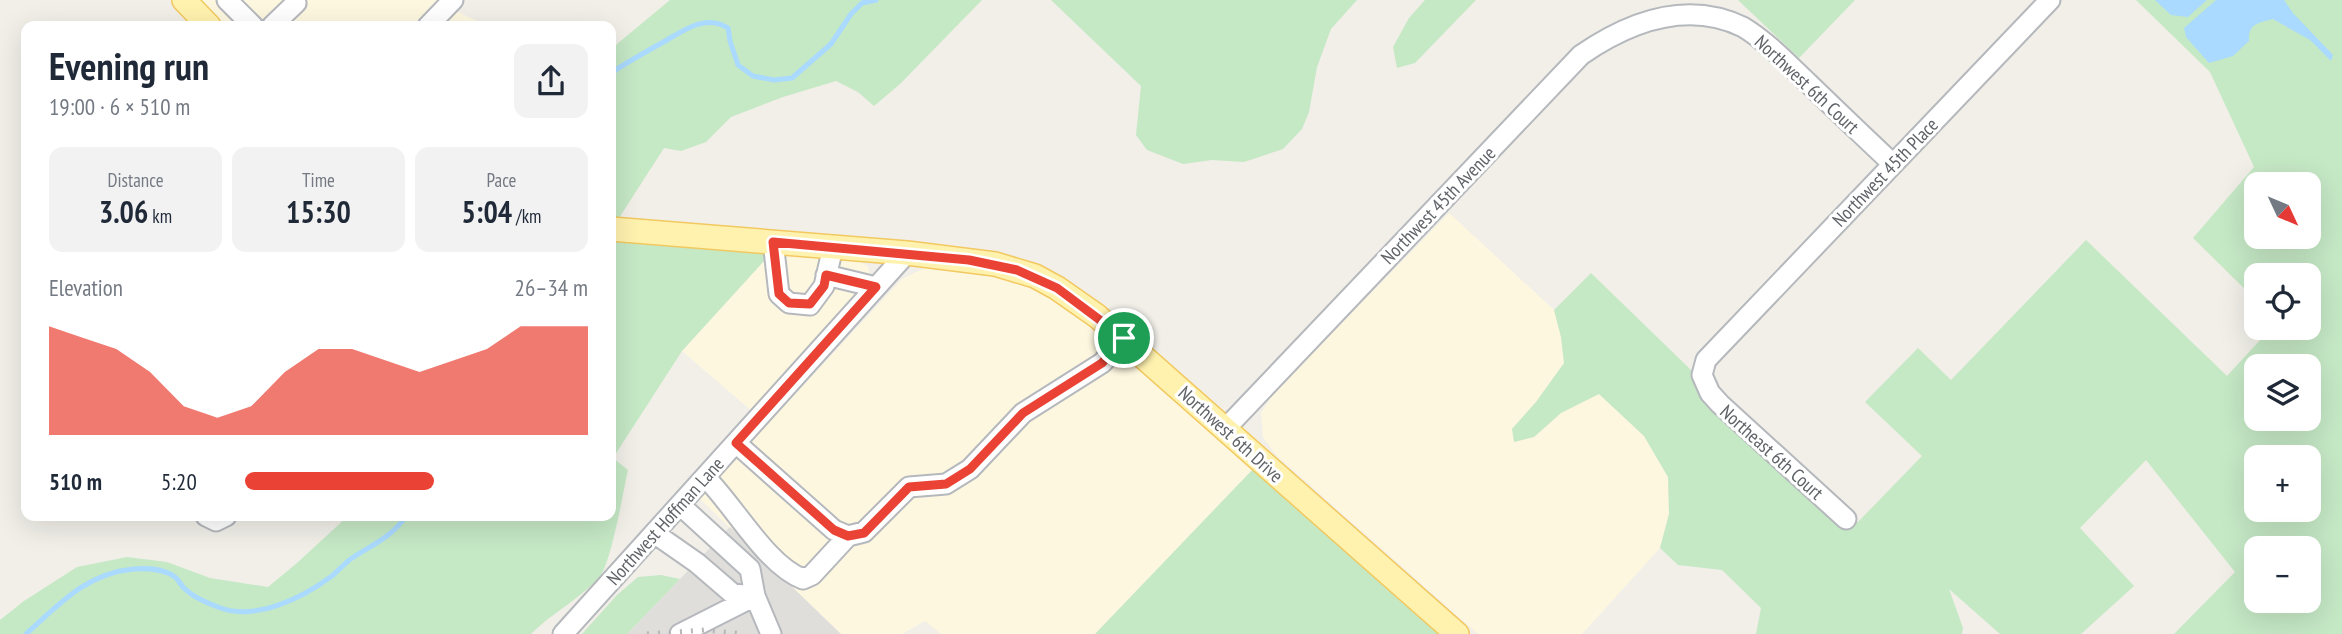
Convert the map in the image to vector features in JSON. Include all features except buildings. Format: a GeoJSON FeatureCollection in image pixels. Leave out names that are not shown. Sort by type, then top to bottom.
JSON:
{"type":"FeatureCollection","features":[{"type":"Feature","properties":{"kind":"main road"},"geometry":{"type":"LineString","coordinates":[[184,0],[204,21]]}},
{"type":"Feature","properties":{"kind":"main road","name":"Northwest 6th Drive"},"geometry":{"type":"LineString","coordinates":[[616,229],[907,253],[995,264],[1035,276],[1057,288],[1124,338],[1457,634]]}},
{"type":"Feature","properties":{"kind":"street"},"geometry":{"type":"LineString","coordinates":[[206,21],[217,0]]}},
{"type":"Feature","properties":{"kind":"street"},"geometry":{"type":"LineString","coordinates":[[227,0],[248,21]]}},
{"type":"Feature","properties":{"kind":"street"},"geometry":{"type":"LineString","coordinates":[[277,21],[295,0]]}},
{"type":"Feature","properties":{"kind":"street"},"geometry":{"type":"LineString","coordinates":[[433,21],[453,0]]}},
{"type":"Feature","properties":{"kind":"street","name":"Northwest 45th Place"},"geometry":{"type":"LineString","coordinates":[[1720,344],[2050,0]]}},
{"type":"Feature","properties":{"kind":"street","name":"Northwest 6th Court"},"geometry":{"type":"LineString","coordinates":[[1671,12],[1696,12],[1720,17],[1742,26],[1768,45],[1893,164]]}},
{"type":"Feature","properties":{"kind":"street","name":"Northwest 45th Avenue"},"geometry":{"type":"LineString","coordinates":[[1226,428],[1581,55],[1612,33],[1671,12]]}},
{"type":"Feature","properties":{"kind":"street"},"geometry":{"type":"LineString","coordinates":[[773,242],[779,294],[789,303],[810,304],[824,286],[833,247]]}},
{"type":"Feature","properties":{"kind":"street","name":"Northwest Hoffman Lane"},"geometry":{"type":"LineString","coordinates":[[563,634],[907,253]]}},
{"type":"Feature","properties":{"kind":"street"},"geometry":{"type":"LineString","coordinates":[[826,275],[876,287]]}},
{"type":"Feature","properties":{"kind":"street"},"geometry":{"type":"LineString","coordinates":[[736,443],[834,530],[848,536],[864,533],[909,487],[946,484],[970,469],[1023,413],[1102,363],[1124,338]]}},
{"type":"Feature","properties":{"kind":"street","name":"Northeast 6th Court"},"geometry":{"type":"LineString","coordinates":[[1720,344],[1706,360],[1702,375],[1710,393],[1846,519]]}},
{"type":"Feature","properties":{"kind":"street"},"geometry":{"type":"LineString","coordinates":[[705,477],[759,542],[793,575],[803,579],[812,575],[848,536]]}},
{"type":"Feature","properties":{"kind":"street"},"geometry":{"type":"LineString","coordinates":[[680,505],[750,569],[755,596],[771,634]]}},
{"type":"Feature","properties":{"kind":"street"},"geometry":{"type":"LineString","coordinates":[[654,533],[697,563],[733,594],[755,596]]}},
{"type":"Feature","properties":{"kind":"street"},"geometry":{"type":"LineString","coordinates":[[680,634],[755,596]]}},
{"type":"Feature","properties":{"kind":"shaded area"},"geometry":{"type":"Polygon","coordinates":[[[184,0],[453,0],[447,7],[477,21],[204,21],[184,0]]]}},
{"type":"Feature","properties":{"kind":"shaded area"},"geometry":{"type":"Polygon","coordinates":[[[1449,213],[1554,310],[1564,363],[1536,402],[1512,429],[1534,437],[1561,413],[1599,394],[1644,436],[1668,477],[1669,514],[1660,548],[1582,634],[1478,634],[1276,455],[1263,437],[1261,413],[1274,393],[1449,213]]]}},
{"type":"Feature","properties":{"kind":"shaded area"},"geometry":{"type":"Polygon","coordinates":[[[775,249],[854,259],[868,266],[870,276],[855,300],[753,412],[682,351],[775,249]]]}},
{"type":"Feature","properties":{"kind":"shaded area"},"geometry":{"type":"Polygon","coordinates":[[[927,267],[958,268],[1011,278],[1055,295],[1256,466],[1095,634],[941,634],[925,621],[902,634],[841,634],[699,498],[902,279],[927,267]]]}},
{"type":"Feature","properties":{"kind":"shaded area"},"geometry":{"type":"Polygon","coordinates":[[[730,527],[841,634],[627,634],[730,527]]]}},
{"type":"Feature","properties":{"kind":"green space"},"geometry":{"type":"Polygon","coordinates":[[[670,0],[982,0],[900,84],[874,106],[858,92],[836,81],[731,117],[706,142],[681,151],[664,148],[619,218],[616,218],[616,45],[670,0]]]}},
{"type":"Feature","properties":{"kind":"green space"},"geometry":{"type":"Polygon","coordinates":[[[1051,0],[1357,0],[1331,29],[1317,67],[1309,112],[1302,129],[1283,149],[1244,162],[1212,160],[1183,164],[1147,150],[1136,135],[1141,86],[1051,0]]]}},
{"type":"Feature","properties":{"kind":"green space"},"geometry":{"type":"Polygon","coordinates":[[[1425,0],[1476,0],[1415,63],[1397,68],[1393,47],[1409,18],[1425,0]]]}},
{"type":"Feature","properties":{"kind":"green space"},"geometry":{"type":"Polygon","coordinates":[[[1738,0],[1855,0],[1799,58],[1738,0]]]}},
{"type":"Feature","properties":{"kind":"green space"},"geometry":{"type":"Polygon","coordinates":[[[2136,0],[2342,0],[2342,634],[2174,634],[2235,572],[2146,460],[2080,528],[2134,586],[2081,634],[2000,634],[1949,589],[1963,628],[1962,634],[1756,634],[1761,608],[1722,570],[1678,565],[1660,548],[1669,514],[1668,477],[1644,436],[1599,394],[1561,413],[1534,437],[1514,442],[1512,429],[1536,402],[1564,363],[1554,310],[1591,273],[1724,402],[1858,522],[1922,456],[1865,402],[1918,348],[1951,380],[2086,240],[2227,376],[2244,357],[2244,431],[2321,431],[2321,354],[2247,354],[2260,340],[2321,340],[2321,263],[2244,263],[2244,288],[2193,238],[2244,179],[2244,249],[2321,249],[2321,172],[2250,172],[2254,167],[2210,72],[2136,0]]]}},
{"type":"Feature","properties":{"kind":"green space"},"geometry":{"type":"Polygon","coordinates":[[[616,241],[663,246],[775,249],[682,351],[616,453],[616,241]]]}},
{"type":"Feature","properties":{"kind":"green space"},"geometry":{"type":"Polygon","coordinates":[[[616,460],[628,470],[612,545],[603,571],[591,586],[531,634],[0,634],[0,620],[77,567],[127,557],[167,562],[210,578],[268,587],[343,521],[616,521],[616,460]]]}},
{"type":"Feature","properties":{"kind":"green space"},"geometry":{"type":"Polygon","coordinates":[[[1256,466],[1444,634],[1095,634],[1256,466]]]}},
{"type":"Feature","properties":{"kind":"green space"},"geometry":{"type":"Polygon","coordinates":[[[661,575],[680,579],[627,634],[582,634],[617,595],[638,577],[661,575]]]}},
{"type":"Feature","properties":{"kind":"water"},"geometry":{"type":"Polygon","coordinates":[[[2155,0],[2207,0],[2188,17],[2171,15],[2155,0]]]}},
{"type":"Feature","properties":{"kind":"water"},"geometry":{"type":"Polygon","coordinates":[[[2216,0],[2284,0],[2333,55],[2331,61],[2310,40],[2273,19],[2252,28],[2249,41],[2233,56],[2209,63],[2186,37],[2184,28],[2216,0]]]}},
{"type":"Feature","properties":{"kind":"waterway"},"geometry":{"type":"LineString","coordinates":[[616,70],[692,26],[710,22],[728,28],[738,65],[753,76],[774,80],[792,78],[831,44],[851,14],[862,3],[876,0]]}},
{"type":"Feature","properties":{"kind":"waterway"},"geometry":{"type":"LineString","coordinates":[[26,634],[87,584],[116,572],[133,569],[165,572],[175,577],[196,597],[232,611],[262,610],[307,592],[388,535],[402,521]]}},
{"type":"Feature","properties":{"kind":"railway"},"geometry":{"type":"LineString","coordinates":[[647,634],[704,630],[744,634]]}},
{"type":"Feature","properties":{"kind":"route"},"geometry":{"type":"LineString","coordinates":[[773,242],[969,260],[1017,270],[1057,288],[1124,338],[1102,363],[1023,413],[970,469],[946,484],[909,487],[864,533],[848,536],[834,530],[736,443],[876,287],[826,275],[824,286],[810,304],[789,303],[779,294],[773,242]]}}]}
